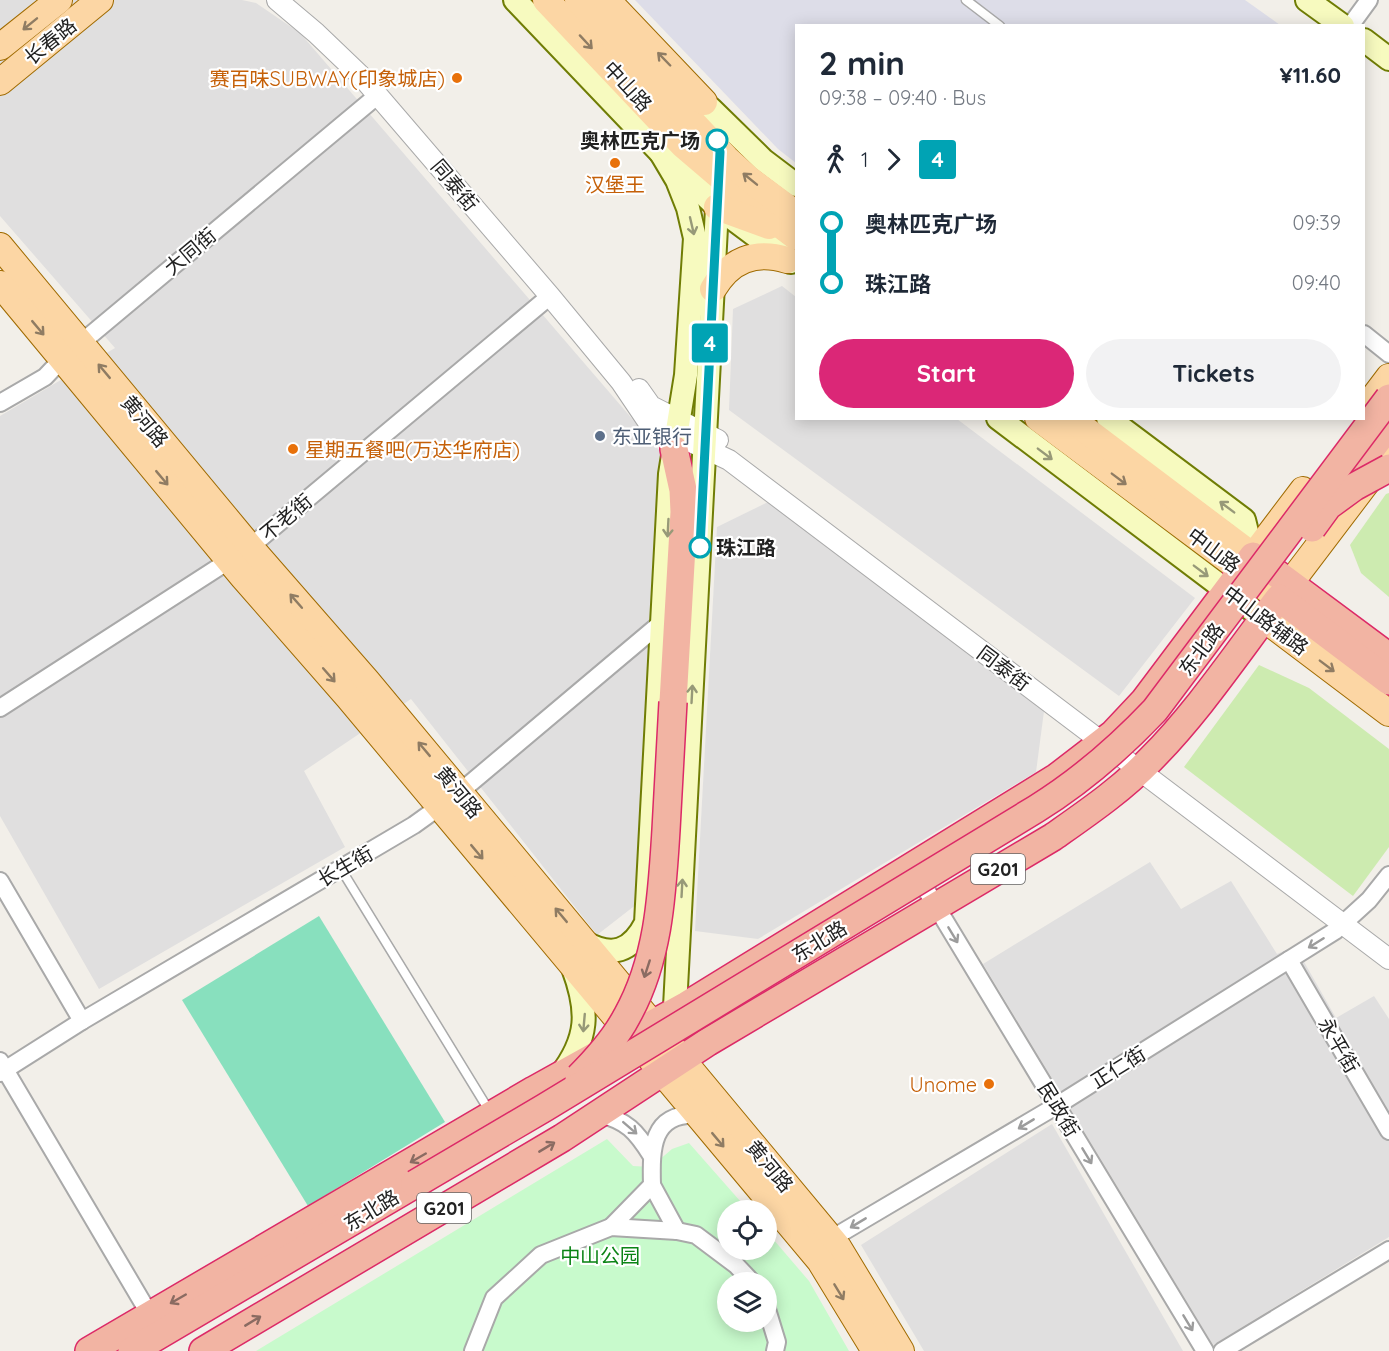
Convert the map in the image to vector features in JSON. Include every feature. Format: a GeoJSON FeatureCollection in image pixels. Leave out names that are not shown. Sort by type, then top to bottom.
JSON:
{"type":"FeatureCollection","features":[{"type":"Feature","properties":{"kind":"highway","name":"东北路"},"geometry":{"type":"LineString","coordinates":[[161,1351],[419,1190],[544,1108],[1036,809],[1093,770],[1155,710],[1389,398]]}},
{"type":"Feature","properties":{"kind":"highway","name":"东北路"},"geometry":{"type":"LineString","coordinates":[[132,1351],[419,1190],[562,1114],[1077,802],[1137,750],[1167,719],[1389,425]]}},
{"type":"Feature","properties":{"kind":"highway"},"geometry":{"type":"LineString","coordinates":[[544,1108],[572,1085],[614,1037],[631,1008],[649,961],[657,930],[662,894],[684,512],[676,435]]}},
{"type":"Feature","properties":{"kind":"highway"},"geometry":{"type":"LineString","coordinates":[[1328,506],[1354,487],[1389,468]]}},
{"type":"Feature","properties":{"kind":"highway","name":"东北路"},"geometry":{"type":"LineString","coordinates":[[89,1351],[445,1142],[706,994],[1038,790],[1107,738],[1144,701],[1241,573]]}},
{"type":"Feature","properties":{"kind":"highway","name":"中山路"},"geometry":{"type":"LineString","coordinates":[[1241,573],[1389,681]]}},
{"type":"Feature","properties":{"kind":"highway","name":"东北路"},"geometry":{"type":"LineString","coordinates":[[211,1349],[600,1114],[672,1062],[1053,837],[1118,790],[1178,731],[1277,600]]}},
{"type":"Feature","properties":{"kind":"highway","name":"中山路"},"geometry":{"type":"LineString","coordinates":[[1277,600],[1389,657]]}},
{"type":"Feature","properties":{"kind":"highway"},"geometry":{"type":"LineString","coordinates":[[706,994],[728,1030]]}},
{"type":"Feature","properties":{"kind":"highway"},"geometry":{"type":"LineString","coordinates":[[492,1115],[520,1163]]}},
{"type":"Feature","properties":{"kind":"highway"},"geometry":{"type":"LineString","coordinates":[[445,1142],[474,1191]]}},
{"type":"Feature","properties":{"kind":"main road","name":"长春路"},"geometry":{"type":"LineString","coordinates":[[0,48],[59,0]]}},
{"type":"Feature","properties":{"kind":"main road","name":"长春路"},"geometry":{"type":"LineString","coordinates":[[0,82],[100,0]]}},
{"type":"Feature","properties":{"kind":"main road"},"geometry":{"type":"LineString","coordinates":[[515,0],[661,153],[717,207],[794,243]]}},
{"type":"Feature","properties":{"kind":"main road","name":"中山路"},"geometry":{"type":"LineString","coordinates":[[546,0],[683,144],[794,243]]}},
{"type":"Feature","properties":{"kind":"main road","name":"中山路"},"geometry":{"type":"LineString","coordinates":[[578,0],[720,152],[749,179],[794,243]]}},
{"type":"Feature","properties":{"kind":"main road"},"geometry":{"type":"LineString","coordinates":[[607,0],[763,160],[795,184]]}},
{"type":"Feature","properties":{"kind":"main road"},"geometry":{"type":"LineString","coordinates":[[1307,0],[1340,24]]}},
{"type":"Feature","properties":{"kind":"main road"},"geometry":{"type":"LineString","coordinates":[[1365,41],[1389,59]]}},
{"type":"Feature","properties":{"kind":"main road"},"geometry":{"type":"LineString","coordinates":[[653,1024],[677,968],[680,925],[720,152],[714,126],[704,102]]}},
{"type":"Feature","properties":{"kind":"main road"},"geometry":{"type":"LineString","coordinates":[[584,942],[596,949],[618,950],[639,937],[646,923],[670,474],[686,375],[695,238],[688,208],[677,180],[661,153]]}},
{"type":"Feature","properties":{"kind":"main road"},"geometry":{"type":"LineString","coordinates":[[713,289],[721,275],[744,260],[758,255],[771,255],[794,243]]}},
{"type":"Feature","properties":{"kind":"main road","name":"黄河路"},"geometry":{"type":"LineString","coordinates":[[0,246],[72,350],[240,554],[367,681],[450,800],[573,966],[653,1024]]}},
{"type":"Feature","properties":{"kind":"main road","name":"黄河路"},"geometry":{"type":"LineString","coordinates":[[0,284],[72,350]]}},
{"type":"Feature","properties":{"kind":"main road"},"geometry":{"type":"LineString","coordinates":[[1365,409],[1389,377]]}},
{"type":"Feature","properties":{"kind":"main road","name":"中山路辅路"},"geometry":{"type":"LineString","coordinates":[[1001,420],[1241,573],[1277,600],[1389,713]]}},
{"type":"Feature","properties":{"kind":"main road","name":"中山路"},"geometry":{"type":"LineString","coordinates":[[1041,420],[1241,573]]}},
{"type":"Feature","properties":{"kind":"main road","name":"中山路"},"geometry":{"type":"LineString","coordinates":[[1072,420],[1241,573]]}},
{"type":"Feature","properties":{"kind":"main road"},"geometry":{"type":"LineString","coordinates":[[1111,420],[1244,520],[1241,573]]}},
{"type":"Feature","properties":{"kind":"main road","name":"东北路"},"geometry":{"type":"LineString","coordinates":[[1241,573],[1356,420]]}},
{"type":"Feature","properties":{"kind":"main road","name":"东北路"},"geometry":{"type":"LineString","coordinates":[[1277,600],[1389,453]]}},
{"type":"Feature","properties":{"kind":"main road","name":"黄河路"},"geometry":{"type":"LineString","coordinates":[[450,800],[584,942],[653,1024],[698,1115],[820,1261],[875,1351]]}},
{"type":"Feature","properties":{"kind":"main road"},"geometry":{"type":"LineString","coordinates":[[646,923],[680,925]]}},
{"type":"Feature","properties":{"kind":"main road"},"geometry":{"type":"LineString","coordinates":[[560,1076],[571,1061],[584,1029],[585,1010],[573,966]]}},
{"type":"Feature","properties":{"kind":"main road"},"geometry":{"type":"LineString","coordinates":[[677,968],[689,989],[706,994]]}},
{"type":"Feature","properties":{"kind":"main road","name":"黄河路"},"geometry":{"type":"LineString","coordinates":[[672,1062],[831,1239],[901,1351]]}},
{"type":"Feature","properties":{"kind":"street","name":"同泰街"},"geometry":{"type":"LineString","coordinates":[[277,0],[362,76],[621,382],[634,383],[676,435],[735,448],[1107,738],[1349,920],[1389,959]]}},
{"type":"Feature","properties":{"kind":"street"},"geometry":{"type":"LineString","coordinates":[[1351,24],[1369,0]]}},
{"type":"Feature","properties":{"kind":"street","name":"大同街"},"geometry":{"type":"LineString","coordinates":[[0,403],[45,377],[72,350],[378,95]]}},
{"type":"Feature","properties":{"kind":"street","name":"不老街"},"geometry":{"type":"LineString","coordinates":[[0,708],[240,554],[550,296]]}},
{"type":"Feature","properties":{"kind":"street"},"geometry":{"type":"LineString","coordinates":[[1365,335],[1389,354]]}},
{"type":"Feature","properties":{"kind":"street","name":"长生街"},"geometry":{"type":"LineString","coordinates":[[2,1068],[414,825],[450,800],[662,622]]}},
{"type":"Feature","properties":{"kind":"street","name":"民政街"},"geometry":{"type":"LineString","coordinates":[[912,867],[1205,1351]]}},
{"type":"Feature","properties":{"kind":"street","name":"正仁街"},"geometry":{"type":"LineString","coordinates":[[831,1239],[1056,1106],[1289,960],[1349,920],[1389,875]]}},
{"type":"Feature","properties":{"kind":"street"},"geometry":{"type":"LineString","coordinates":[[0,881],[82,1021]]}},
{"type":"Feature","properties":{"kind":"street","name":"同泰街"},"geometry":{"type":"LineString","coordinates":[[1349,920],[1389,942]]}},
{"type":"Feature","properties":{"kind":"street","name":"永平街"},"geometry":{"type":"LineString","coordinates":[[1289,960],[1389,1131]]}},
{"type":"Feature","properties":{"kind":"street"},"geometry":{"type":"LineString","coordinates":[[2,1068],[150,1315]]}},
{"type":"Feature","properties":{"kind":"street"},"geometry":{"type":"LineString","coordinates":[[600,1114],[617,1118],[630,1127],[651,1155]]}},
{"type":"Feature","properties":{"kind":"street"},"geometry":{"type":"LineString","coordinates":[[677,1231],[652,1185],[651,1155],[664,1123],[683,1114],[698,1115]]}},
{"type":"Feature","properties":{"kind":"street"},"geometry":{"type":"LineString","coordinates":[[473,1351],[494,1298],[541,1255],[611,1227],[652,1185]]}},
{"type":"Feature","properties":{"kind":"street"},"geometry":{"type":"LineString","coordinates":[[611,1227],[677,1231],[696,1235],[743,1272]]}},
{"type":"Feature","properties":{"kind":"street"},"geometry":{"type":"LineString","coordinates":[[1222,1351],[1389,1250]]}},
{"type":"Feature","properties":{"kind":"street"},"geometry":{"type":"LineString","coordinates":[[774,1332],[777,1342],[775,1351]]}},
{"type":"Feature","properties":{"kind":"lane"},"geometry":{"type":"LineString","coordinates":[[966,0],[997,24]]}},
{"type":"Feature","properties":{"kind":"lane"},"geometry":{"type":"LineString","coordinates":[[341,868],[492,1115]]}},
{"type":"Feature","properties":{"kind":"shaded area"},"geometry":{"type":"Polygon","coordinates":[[[0,0],[242,0],[256,3],[300,33],[665,457],[642,900],[597,935],[411,699],[304,771],[345,847],[99,989],[0,816],[0,416],[115,348],[0,216],[0,0]]]}},
{"type":"Feature","properties":{"kind":"shaded area","name":"奥林匹克广场"},"geometry":{"type":"Polygon","coordinates":[[[635,0],[1245,0],[1279,24],[795,24],[795,162],[778,149],[635,0]]]}},
{"type":"Feature","properties":{"kind":"shaded area"},"geometry":{"type":"Polygon","coordinates":[[[782,286],[795,296],[795,420],[958,420],[1195,598],[1119,696],[729,410],[733,309],[782,286]]]}},
{"type":"Feature","properties":{"kind":"shaded area"},"geometry":{"type":"Polygon","coordinates":[[[768,502],[1044,711],[1036,772],[758,939],[695,931],[717,527],[768,502]]]}},
{"type":"Feature","properties":{"kind":"shaded area"},"geometry":{"type":"Polygon","coordinates":[[[1150,862],[1181,909],[1231,881],[1277,954],[1295,946],[1336,1018],[1374,996],[1389,1019],[1389,1237],[1213,1345],[983,964],[1150,862]]]}},
{"type":"Feature","properties":{"kind":"shaded area"},"geometry":{"type":"Polygon","coordinates":[[[1052,1124],[1183,1351],[924,1351],[861,1245],[1052,1124]]]}},
{"type":"Feature","properties":{"kind":"green space"},"geometry":{"type":"Polygon","coordinates":[[[1389,493],[1389,597],[1361,573],[1350,545],[1386,494],[1389,493]]]}},
{"type":"Feature","properties":{"kind":"green space"},"geometry":{"type":"Polygon","coordinates":[[[1259,665],[1309,688],[1389,749],[1389,847],[1353,896],[1184,767],[1259,665]]]}},
{"type":"Feature","properties":{"kind":"green space"},"geometry":{"type":"Polygon","coordinates":[[[319,916],[445,1122],[308,1206],[182,1000],[319,916]]]}},
{"type":"Feature","properties":{"kind":"green space","name":"中山公园"},"geometry":{"type":"Polygon","coordinates":[[[607,1139],[633,1166],[651,1167],[672,1149],[689,1143],[739,1200],[717,1200],[717,1260],[777,1260],[777,1244],[809,1281],[849,1351],[256,1351],[607,1139]]]}},
{"type":"Feature","properties":{"kind":"bus line","name":"4"},"geometry":{"type":"LineString","coordinates":[[700,547],[720,152],[717,140]]}},
{"type":"Feature","properties":{"kind":"place","name":"赛百味SUBWAY(印象城店)"},"geometry":{"type":"Point","coordinates":[457,78]}},
{"type":"Feature","properties":{"kind":"place","name":"奥林匹克广场"},"geometry":{"type":"Point","coordinates":[717,140]}},
{"type":"Feature","properties":{"kind":"place","name":"汉堡王"},"geometry":{"type":"Point","coordinates":[615,163]}},
{"type":"Feature","properties":{"kind":"place","name":"东亚银行"},"geometry":{"type":"Point","coordinates":[600,436]}},
{"type":"Feature","properties":{"kind":"place","name":"星期五餐吧(万达华府店)"},"geometry":{"type":"Point","coordinates":[293,449]}},
{"type":"Feature","properties":{"kind":"place","name":"珠江路"},"geometry":{"type":"Point","coordinates":[700,547]}},
{"type":"Feature","properties":{"kind":"place","name":"Unome"},"geometry":{"type":"Point","coordinates":[989,1084]}}]}
